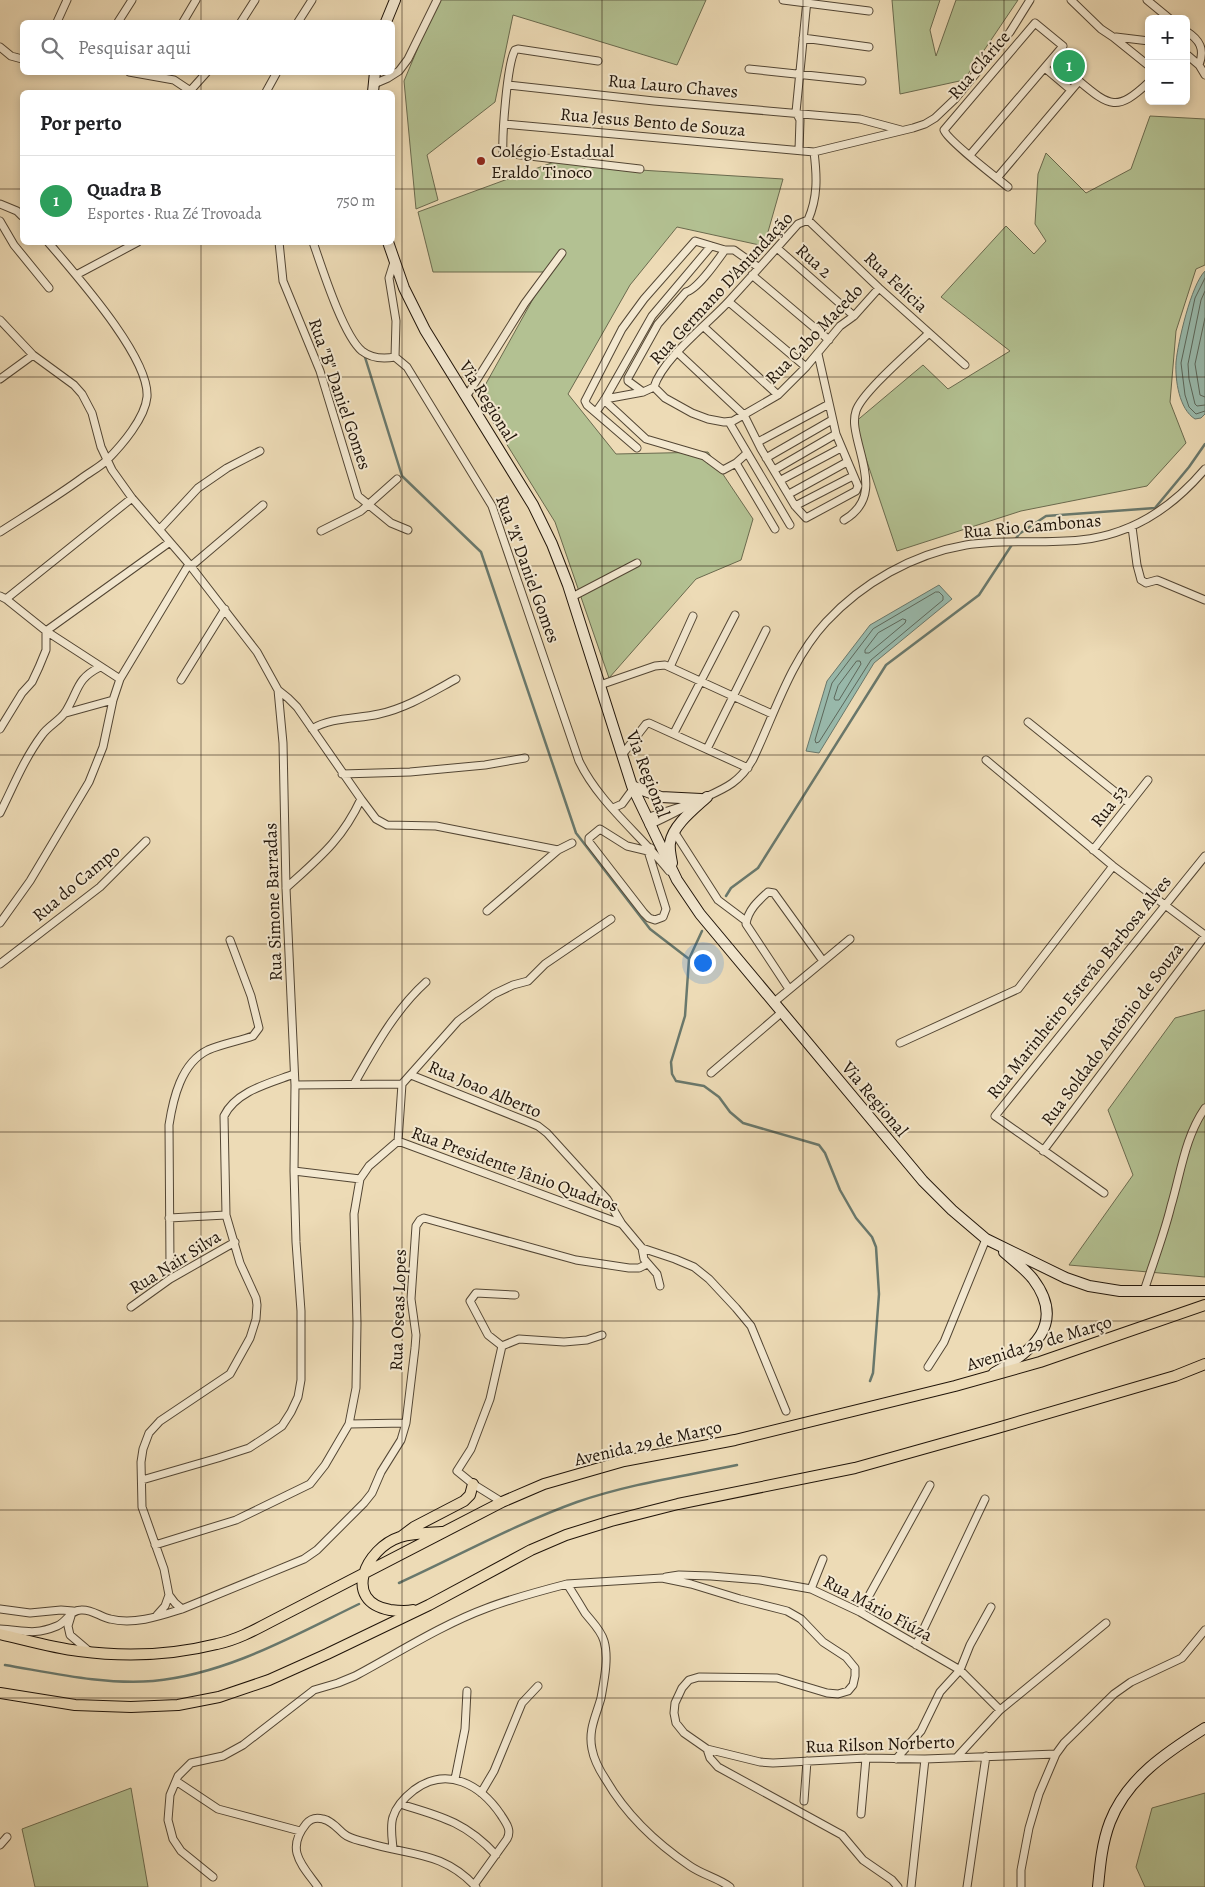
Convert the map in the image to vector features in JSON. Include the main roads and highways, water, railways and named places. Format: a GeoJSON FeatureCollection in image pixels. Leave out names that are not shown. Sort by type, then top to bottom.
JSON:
{"type":"FeatureCollection","features":[{"type":"Feature","properties":{"kind":"main road"},"geometry":{"type":"LineString","coordinates":[[387,20],[395,0]]}},
{"type":"Feature","properties":{"kind":"main road"},"geometry":{"type":"LineString","coordinates":[[373,88],[375,75]]}},
{"type":"Feature","properties":{"kind":"main road","name":"Via Regional"},"geometry":{"type":"LineString","coordinates":[[389,245],[394,262],[425,330],[543,524],[572,597],[632,788],[676,877],[700,914],[923,1181],[952,1210],[1033,1278],[1041,1292],[1047,1318],[1043,1332],[1031,1348],[1015,1361],[988,1376]]}},
{"type":"Feature","properties":{"kind":"main road"},"geometry":{"type":"LineString","coordinates":[[632,788],[660,797],[704,798],[680,824],[670,843],[676,877]]}},
{"type":"Feature","properties":{"kind":"main road","name":"Via Regional"},"geometry":{"type":"LineString","coordinates":[[990,1241],[1066,1278],[1089,1286],[1120,1291],[1205,1291]]}},
{"type":"Feature","properties":{"kind":"main road","name":"Avenida 29 de Março"},"geometry":{"type":"LineString","coordinates":[[0,1634],[77,1651],[119,1654],[180,1651],[217,1644],[241,1637],[502,1502],[544,1484],[624,1461],[735,1440],[1040,1362],[1205,1305]]}},
{"type":"Feature","properties":{"kind":"main road"},"geometry":{"type":"LineString","coordinates":[[0,1693],[74,1705],[131,1707],[178,1704],[219,1697],[269,1680],[429,1605],[530,1550],[566,1535],[678,1504],[855,1468],[1176,1376],[1205,1364]]}},
{"type":"Feature","properties":{"kind":"main road"},"geometry":{"type":"LineString","coordinates":[[429,1605],[410,1611],[385,1609],[374,1603],[366,1595],[362,1588],[363,1575],[372,1557],[388,1543],[464,1501],[470,1495],[473,1484]]}},
{"type":"Feature","properties":{"kind":"main road"},"geometry":{"type":"LineString","coordinates":[[399,1537],[445,1532]]}},
{"type":"Feature","properties":{"kind":"main road"},"geometry":{"type":"LineString","coordinates":[[1098,1887],[1104,1840],[1118,1805],[1152,1764],[1205,1728]]}},
{"type":"Feature","properties":{"kind":"water"},"geometry":{"type":"Polygon","coordinates":[[[1205,271],[1205,414],[1201,418],[1195,419],[1185,408],[1179,394],[1176,362],[1179,341],[1190,301],[1205,271]]]}},
{"type":"Feature","properties":{"kind":"water"},"geometry":{"type":"Polygon","coordinates":[[[939,585],[952,599],[874,663],[819,753],[806,751],[827,681],[870,625],[939,585]]]}},
{"type":"Feature","properties":{"kind":"waterway"},"geometry":{"type":"LineString","coordinates":[[364,354],[402,476],[481,552],[576,833],[650,929],[689,959]]}},
{"type":"Feature","properties":{"kind":"waterway"},"geometry":{"type":"LineString","coordinates":[[726,896],[731,888],[758,868],[886,665],[979,595],[1019,534],[1046,516],[1155,508],[1189,467],[1205,444]]}},
{"type":"Feature","properties":{"kind":"waterway"},"geometry":{"type":"LineString","coordinates":[[702,931],[689,959],[685,1016],[671,1062],[672,1074],[676,1081],[704,1086],[719,1097],[730,1112],[743,1123],[819,1145],[825,1153],[840,1190],[856,1218],[872,1237],[876,1247],[879,1294],[873,1373],[870,1381]]}},
{"type":"Feature","properties":{"kind":"waterway"},"geometry":{"type":"LineString","coordinates":[[399,1583],[509,1530],[577,1502],[637,1485],[737,1465]]}},
{"type":"Feature","properties":{"kind":"waterway"},"geometry":{"type":"LineString","coordinates":[[5,1665],[97,1680],[135,1682],[180,1677],[207,1671],[259,1652],[359,1604]]}},
{"type":"Feature","properties":{"kind":"place","name":"Quadra B"},"geometry":{"type":"Point","coordinates":[1069,66]}},
{"type":"Feature","properties":{"kind":"place","name":"Colégio Estadual Eraldo Tinoco"},"geometry":{"type":"Point","coordinates":[481,161]}}]}
